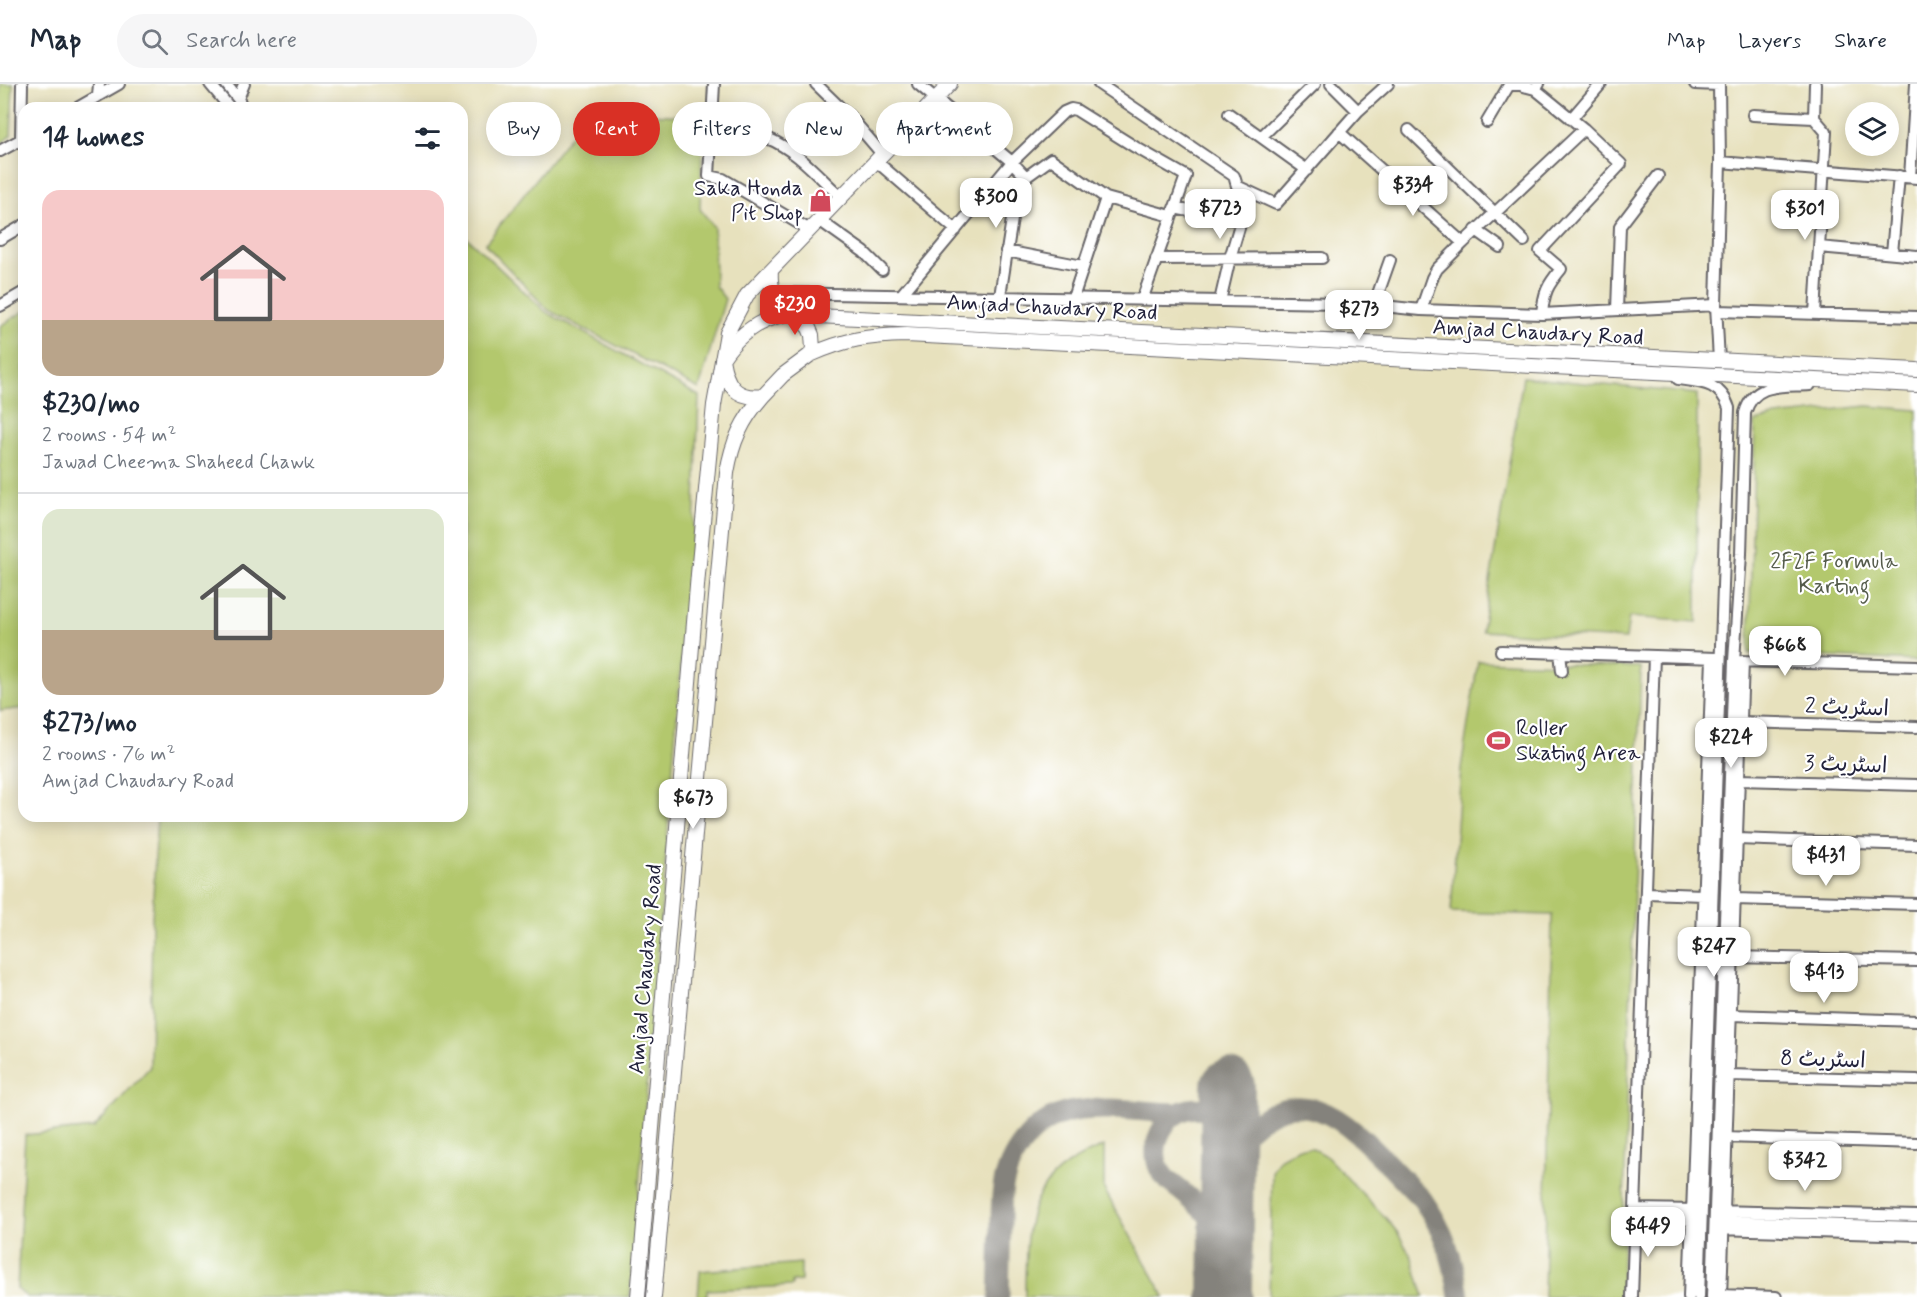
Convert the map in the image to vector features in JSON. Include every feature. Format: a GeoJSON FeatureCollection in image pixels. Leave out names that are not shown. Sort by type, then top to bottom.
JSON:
{"type":"FeatureCollection","features":[{"type":"Feature","properties":{"kind":"main road","name":"Amjad Chaudary Road"},"geometry":{"type":"LineString","coordinates":[[639,1297],[697,585],[714,405],[727,333],[747,295],[950,84]]}},
{"type":"Feature","properties":{"kind":"main road"},"geometry":{"type":"LineString","coordinates":[[771,271],[770,284],[774,293],[804,321],[812,335],[813,349],[810,355],[783,375],[763,396],[747,397],[735,391],[728,382],[722,359],[738,339],[755,326],[779,316],[797,315]]}},
{"type":"Feature","properties":{"kind":"main road","name":"Amjad Chaudary Road"},"geometry":{"type":"LineString","coordinates":[[797,315],[1917,370]]}},
{"type":"Feature","properties":{"kind":"main road","name":"Amjad Chaudary Road"},"geometry":{"type":"LineString","coordinates":[[810,355],[869,336],[906,335],[1917,384]]}},
{"type":"Feature","properties":{"kind":"main road","name":"Amjad Chaudary Road"},"geometry":{"type":"LineString","coordinates":[[654,1297],[727,473],[730,451],[738,430],[763,396]]}},
{"type":"Feature","properties":{"kind":"street"},"geometry":{"type":"LineString","coordinates":[[22,84],[22,102]]}},
{"type":"Feature","properties":{"kind":"street"},"geometry":{"type":"LineString","coordinates":[[98,96],[99,84]]}},
{"type":"Feature","properties":{"kind":"street"},"geometry":{"type":"LineString","coordinates":[[88,102],[119,84]]}},
{"type":"Feature","properties":{"kind":"street"},"geometry":{"type":"LineString","coordinates":[[210,84],[223,102]]}},
{"type":"Feature","properties":{"kind":"street"},"geometry":{"type":"LineString","coordinates":[[226,84],[240,102]]}},
{"type":"Feature","properties":{"kind":"street"},"geometry":{"type":"LineString","coordinates":[[241,102],[244,84]]}},
{"type":"Feature","properties":{"kind":"street"},"geometry":{"type":"LineString","coordinates":[[713,102],[714,84]]}},
{"type":"Feature","properties":{"kind":"street"},"geometry":{"type":"LineString","coordinates":[[816,84],[853,120],[879,157],[956,230]]}},
{"type":"Feature","properties":{"kind":"street"},"geometry":{"type":"LineString","coordinates":[[918,84],[1012,162],[1026,177]]}},
{"type":"Feature","properties":{"kind":"street"},"geometry":{"type":"LineString","coordinates":[[1099,84],[1234,176],[1237,186],[1276,204],[1359,111],[1388,84]]}},
{"type":"Feature","properties":{"kind":"street"},"geometry":{"type":"LineString","coordinates":[[1261,137],[1315,84]]}},
{"type":"Feature","properties":{"kind":"street"},"geometry":{"type":"LineString","coordinates":[[1331,84],[1359,111]]}},
{"type":"Feature","properties":{"kind":"street"},"geometry":{"type":"LineString","coordinates":[[1487,122],[1509,84],[1537,86],[1621,164],[1540,251],[1561,269],[1544,294],[1542,314]]}},
{"type":"Feature","properties":{"kind":"street"},"geometry":{"type":"LineString","coordinates":[[1572,119],[1601,84]]}},
{"type":"Feature","properties":{"kind":"street"},"geometry":{"type":"LineString","coordinates":[[1695,84],[1719,84],[1717,308],[1719,361]]}},
{"type":"Feature","properties":{"kind":"street"},"geometry":{"type":"LineString","coordinates":[[1815,84],[1814,118],[1826,132],[1815,314]]}},
{"type":"Feature","properties":{"kind":"street"},"geometry":{"type":"LineString","coordinates":[[1892,253],[1908,177],[1916,84]]}},
{"type":"Feature","properties":{"kind":"street"},"geometry":{"type":"LineString","coordinates":[[902,294],[1012,162],[1064,112],[1071,109],[1186,176],[1142,300]]}},
{"type":"Feature","properties":{"kind":"street"},"geometry":{"type":"LineString","coordinates":[[1229,114],[1306,170]]}},
{"type":"Feature","properties":{"kind":"street"},"geometry":{"type":"LineString","coordinates":[[1753,115],[1814,118]]}},
{"type":"Feature","properties":{"kind":"street"},"geometry":{"type":"LineString","coordinates":[[1421,310],[1437,269],[1584,129]]}},
{"type":"Feature","properties":{"kind":"street"},"geometry":{"type":"LineString","coordinates":[[1408,130],[1524,241]]}},
{"type":"Feature","properties":{"kind":"street"},"geometry":{"type":"LineString","coordinates":[[1340,132],[1462,243]]}},
{"type":"Feature","properties":{"kind":"street"},"geometry":{"type":"LineString","coordinates":[[772,140],[795,153],[841,197]]}},
{"type":"Feature","properties":{"kind":"street"},"geometry":{"type":"LineString","coordinates":[[0,151],[18,141]]}},
{"type":"Feature","properties":{"kind":"street"},"geometry":{"type":"LineString","coordinates":[[710,156],[709,176],[723,179],[815,225],[864,252],[882,270]]}},
{"type":"Feature","properties":{"kind":"street"},"geometry":{"type":"LineString","coordinates":[[1000,296],[1017,187],[1026,177],[1051,159],[1106,198],[1173,212],[1241,221],[1220,301]]}},
{"type":"Feature","properties":{"kind":"street"},"geometry":{"type":"LineString","coordinates":[[1720,162],[1908,177]]}},
{"type":"Feature","properties":{"kind":"street"},"geometry":{"type":"LineString","coordinates":[[1617,310],[1620,225],[1658,176]]}},
{"type":"Feature","properties":{"kind":"street"},"geometry":{"type":"LineString","coordinates":[[1073,298],[1106,198]]}},
{"type":"Feature","properties":{"kind":"street"},"geometry":{"type":"LineString","coordinates":[[0,239],[18,228]]}},
{"type":"Feature","properties":{"kind":"street"},"geometry":{"type":"LineString","coordinates":[[1476,230],[1500,247]]}},
{"type":"Feature","properties":{"kind":"street"},"geometry":{"type":"LineString","coordinates":[[1819,247],[1917,256]]}},
{"type":"Feature","properties":{"kind":"street"},"geometry":{"type":"LineString","coordinates":[[1006,251],[1083,266]]}},
{"type":"Feature","properties":{"kind":"street"},"geometry":{"type":"LineString","coordinates":[[1156,259],[1322,258]]}},
{"type":"Feature","properties":{"kind":"street"},"geometry":{"type":"LineString","coordinates":[[1374,305],[1390,260]]}},
{"type":"Feature","properties":{"kind":"street"},"geometry":{"type":"LineString","coordinates":[[774,293],[1374,305],[1421,310],[1542,314],[1717,308],[1917,317]]}},
{"type":"Feature","properties":{"kind":"street"},"geometry":{"type":"LineString","coordinates":[[0,306],[18,296]]}},
{"type":"Feature","properties":{"kind":"street"},"geometry":{"type":"LineString","coordinates":[[1595,368],[1706,383],[1716,387],[1727,401],[1729,408],[1703,895],[1708,1216],[1718,1296],[1776,1297]]}},
{"type":"Feature","properties":{"kind":"street"},"geometry":{"type":"LineString","coordinates":[[1700,1297],[1708,1216],[1738,661],[1745,413],[1747,404],[1761,390],[1776,387],[1873,382]]}},
{"type":"Feature","properties":{"kind":"street"},"geometry":{"type":"LineString","coordinates":[[1501,651],[1917,666]]}},
{"type":"Feature","properties":{"kind":"street"},"geometry":{"type":"LineString","coordinates":[[1560,652],[1562,671]]}},
{"type":"Feature","properties":{"kind":"street"},"geometry":{"type":"LineString","coordinates":[[1632,1297],[1654,656]]}},
{"type":"Feature","properties":{"kind":"street"},"geometry":{"type":"LineString","coordinates":[[1708,1216],[1716,658]]}},
{"type":"Feature","properties":{"kind":"street"},"geometry":{"type":"LineString","coordinates":[[1689,1297],[1725,1137],[1737,839],[1738,661]]}},
{"type":"Feature","properties":{"kind":"street","name":"اسٹریٹ 2"},"geometry":{"type":"LineString","coordinates":[[1739,722],[1917,727]]}},
{"type":"Feature","properties":{"kind":"street","name":"اسٹریٹ 3"},"geometry":{"type":"LineString","coordinates":[[1738,780],[1917,785]]}},
{"type":"Feature","properties":{"kind":"street"},"geometry":{"type":"LineString","coordinates":[[1737,839],[1917,845]]}},
{"type":"Feature","properties":{"kind":"street"},"geometry":{"type":"LineString","coordinates":[[1646,894],[1703,895]]}},
{"type":"Feature","properties":{"kind":"street"},"geometry":{"type":"LineString","coordinates":[[1735,898],[1917,904]]}},
{"type":"Feature","properties":{"kind":"street"},"geometry":{"type":"LineString","coordinates":[[1733,957],[1917,961]]}},
{"type":"Feature","properties":{"kind":"street"},"geometry":{"type":"LineString","coordinates":[[1730,1015],[1917,1022]]}},
{"type":"Feature","properties":{"kind":"street","name":"اسٹریٹ 8"},"geometry":{"type":"LineString","coordinates":[[1728,1075],[1917,1080]]}},
{"type":"Feature","properties":{"kind":"street"},"geometry":{"type":"LineString","coordinates":[[1725,1137],[1917,1143]]}},
{"type":"Feature","properties":{"kind":"street"},"geometry":{"type":"LineString","coordinates":[[1708,1216],[1917,1210]]}},
{"type":"Feature","properties":{"kind":"street"},"geometry":{"type":"LineString","coordinates":[[1635,1213],[1917,1227]]}},
{"type":"Feature","properties":{"kind":"street"},"geometry":{"type":"LineString","coordinates":[[1708,1216],[1917,1216]]}},
{"type":"Feature","properties":{"kind":"street"},"geometry":{"type":"LineString","coordinates":[[1708,1216],[1917,1235]]}},
{"type":"Feature","properties":{"kind":"green space"},"geometry":{"type":"Polygon","coordinates":[[[0,84],[13,84],[11,135],[2,143],[0,143],[0,84]]]}},
{"type":"Feature","properties":{"kind":"green space"},"geometry":{"type":"Polygon","coordinates":[[[660,115],[672,115],[672,156],[702,156],[700,209],[714,227],[715,286],[725,299],[699,389],[548,310],[485,244],[554,156],[561,156],[561,148],[573,133],[573,156],[660,156],[660,115]]]}},
{"type":"Feature","properties":{"kind":"green space"},"geometry":{"type":"Polygon","coordinates":[[[468,239],[546,312],[699,396],[694,530],[630,1297],[27,1297],[17,1289],[25,1135],[94,1128],[150,1067],[152,920],[157,822],[468,822],[468,239]]]}},
{"type":"Feature","properties":{"kind":"green space"},"geometry":{"type":"Polygon","coordinates":[[[18,315],[18,709],[0,711],[0,326],[18,315]]]}},
{"type":"Feature","properties":{"kind":"green space"},"geometry":{"type":"Polygon","coordinates":[[[1523,377],[1697,394],[1697,622],[1629,617],[1626,639],[1482,631],[1523,377]]]}},
{"type":"Feature","properties":{"kind":"green space","name":"2F2F Formula Karting"},"geometry":{"type":"Polygon","coordinates":[[[1867,406],[1917,410],[1917,661],[1749,653],[1755,422],[1776,416],[1867,406]]]}},
{"type":"Feature","properties":{"kind":"green space"},"geometry":{"type":"Polygon","coordinates":[[[1478,661],[1641,667],[1621,1297],[1544,1297],[1552,915],[1451,912],[1461,768],[1478,661]]]}},
{"type":"Feature","properties":{"kind":"green space"},"geometry":{"type":"Polygon","coordinates":[[[1104,1146],[1104,1189],[1165,1297],[1025,1297],[1026,1245],[1034,1205],[1044,1188],[1058,1172],[1077,1159],[1104,1146]]]}},
{"type":"Feature","properties":{"kind":"green space"},"geometry":{"type":"Polygon","coordinates":[[[1299,1148],[1312,1148],[1325,1155],[1385,1217],[1412,1258],[1424,1297],[1269,1297],[1272,1172],[1279,1159],[1299,1148]]]}},
{"type":"Feature","properties":{"kind":"green space"},"geometry":{"type":"Polygon","coordinates":[[[801,1263],[801,1281],[792,1282],[792,1286],[707,1290],[707,1297],[698,1297],[700,1271],[801,1263]]]}},
{"type":"Feature","properties":{"kind":"taxiway"},"geometry":{"type":"LineString","coordinates":[[1227,1153],[1256,1124],[1282,1109],[1307,1107],[1331,1116],[1354,1131],[1422,1199],[1447,1246],[1459,1297]]}},
{"type":"Feature","properties":{"kind":"taxiway"},"geometry":{"type":"LineString","coordinates":[[999,1297],[1003,1187],[1013,1157],[1029,1136],[1050,1119],[1075,1111],[1114,1109],[1177,1113]]}},
{"type":"Feature","properties":{"kind":"taxiway"},"geometry":{"type":"LineString","coordinates":[[1226,1240],[1223,1229],[1163,1175],[1158,1166],[1156,1145],[1159,1135],[1171,1118],[1189,1109],[1203,1109],[1215,1119],[1227,1153]]}},
{"type":"Feature","properties":{"kind":"runway"},"geometry":{"type":"LineString","coordinates":[[1225,1297],[1228,1086]]}},
{"type":"Feature","properties":{"kind":"place","name":"Saka Honda Pit Shop"},"geometry":{"type":"Point","coordinates":[821,200]}},
{"type":"Feature","properties":{"kind":"place","name":"Roller Skating Area"},"geometry":{"type":"Point","coordinates":[1498,740]}}]}
